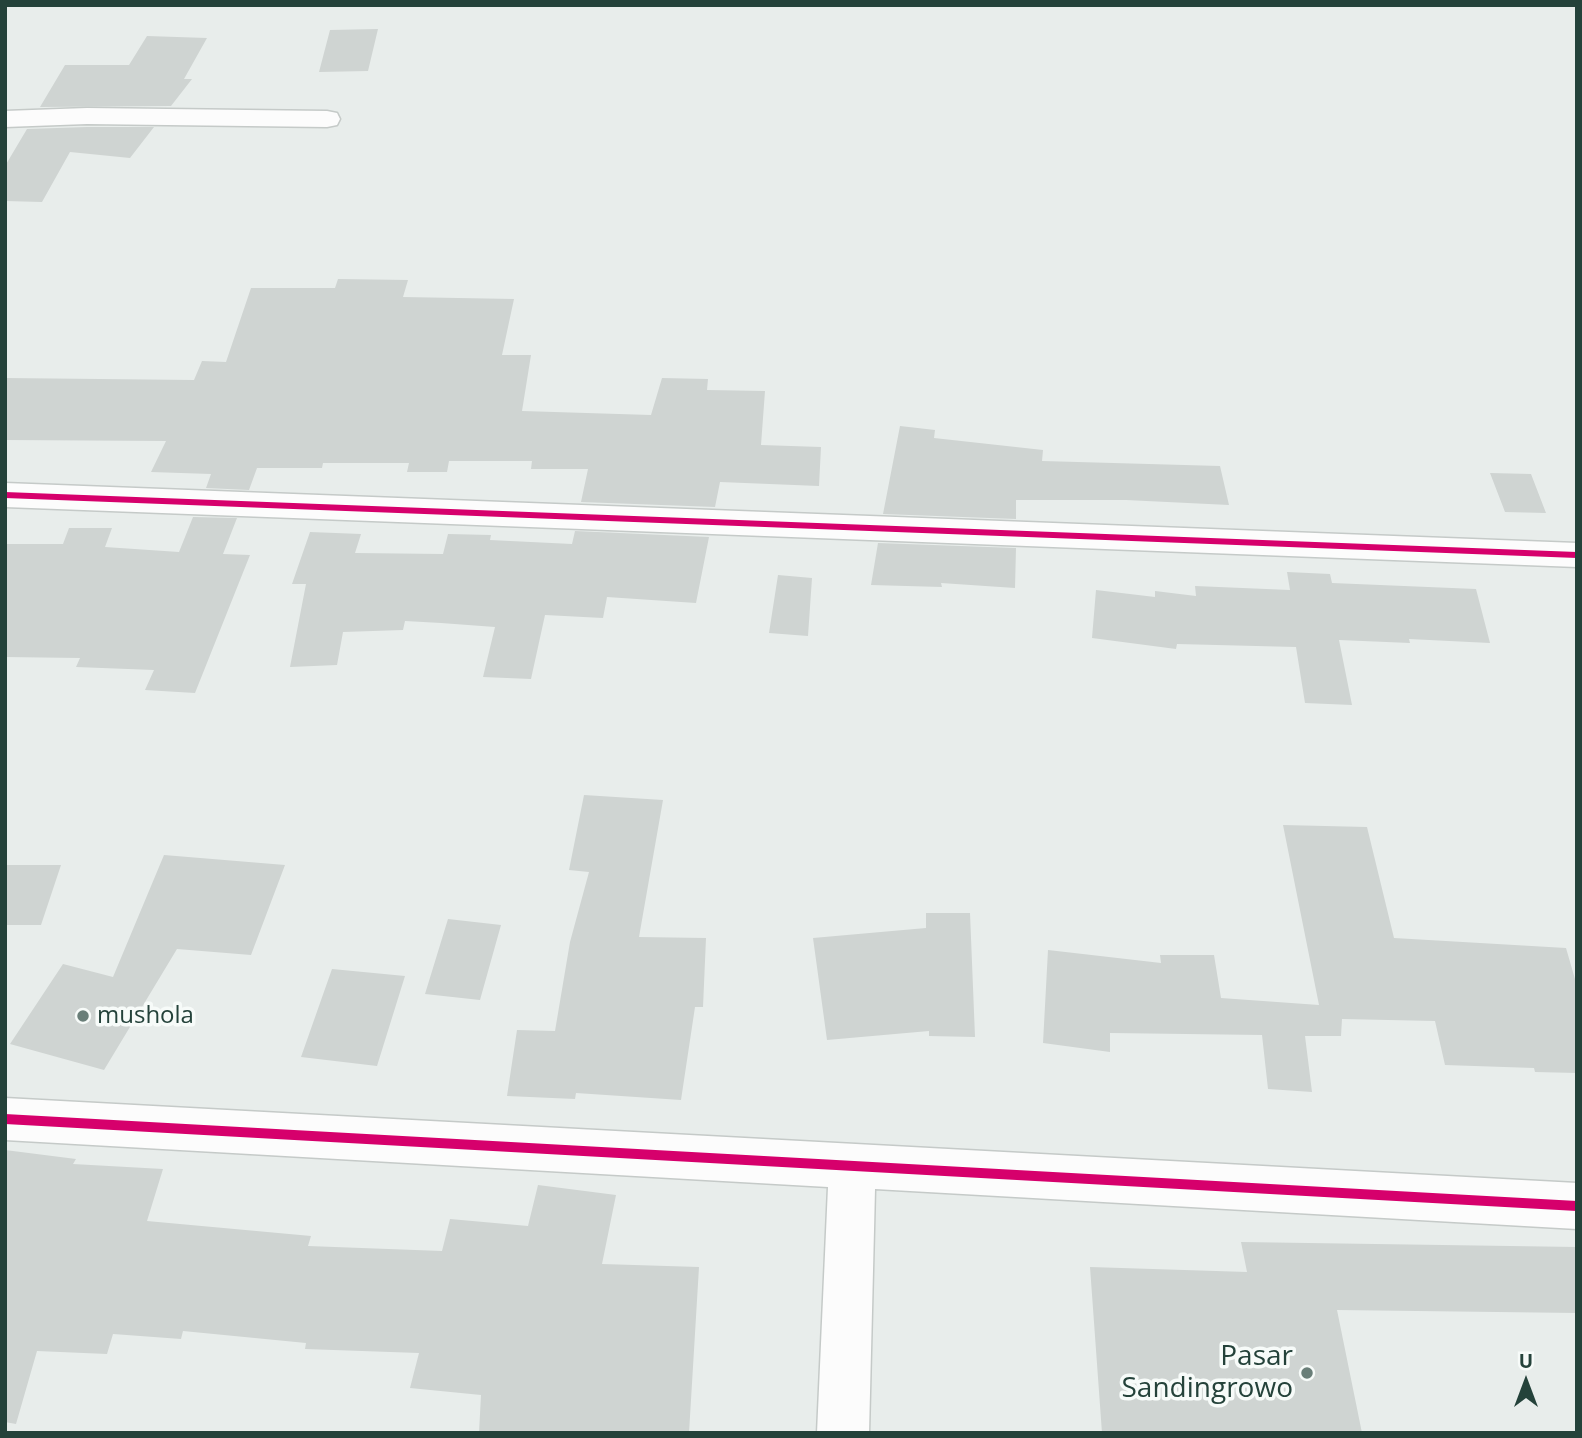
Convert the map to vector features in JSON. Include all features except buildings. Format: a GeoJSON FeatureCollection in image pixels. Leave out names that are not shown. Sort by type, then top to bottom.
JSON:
{"type":"FeatureCollection","features":[{"type":"Feature","properties":{"kind":"street"},"geometry":{"type":"LineString","coordinates":[[5,119],[87,116],[327,119]]}},
{"type":"Feature","properties":{"kind":"street"},"geometry":{"type":"LineString","coordinates":[[5,495],[1577,555]]}},
{"type":"Feature","properties":{"kind":"street"},"geometry":{"type":"LineString","coordinates":[[5,1119],[1577,1206]]}},
{"type":"Feature","properties":{"kind":"street"},"geometry":{"type":"LineString","coordinates":[[843,1433],[852,1167]]}},
{"type":"Feature","properties":{"kind":"cycle path"},"geometry":{"type":"LineString","coordinates":[[5,495],[1577,555]]}},
{"type":"Feature","properties":{"kind":"cycle path"},"geometry":{"type":"LineString","coordinates":[[5,1119],[1577,1206]]}},
{"type":"Feature","properties":{"kind":"place","name":"mushola"},"geometry":{"type":"Point","coordinates":[83,1016]}},
{"type":"Feature","properties":{"kind":"place","name":"Pasar Sandingrowo"},"geometry":{"type":"Point","coordinates":[1307,1373]}}]}
